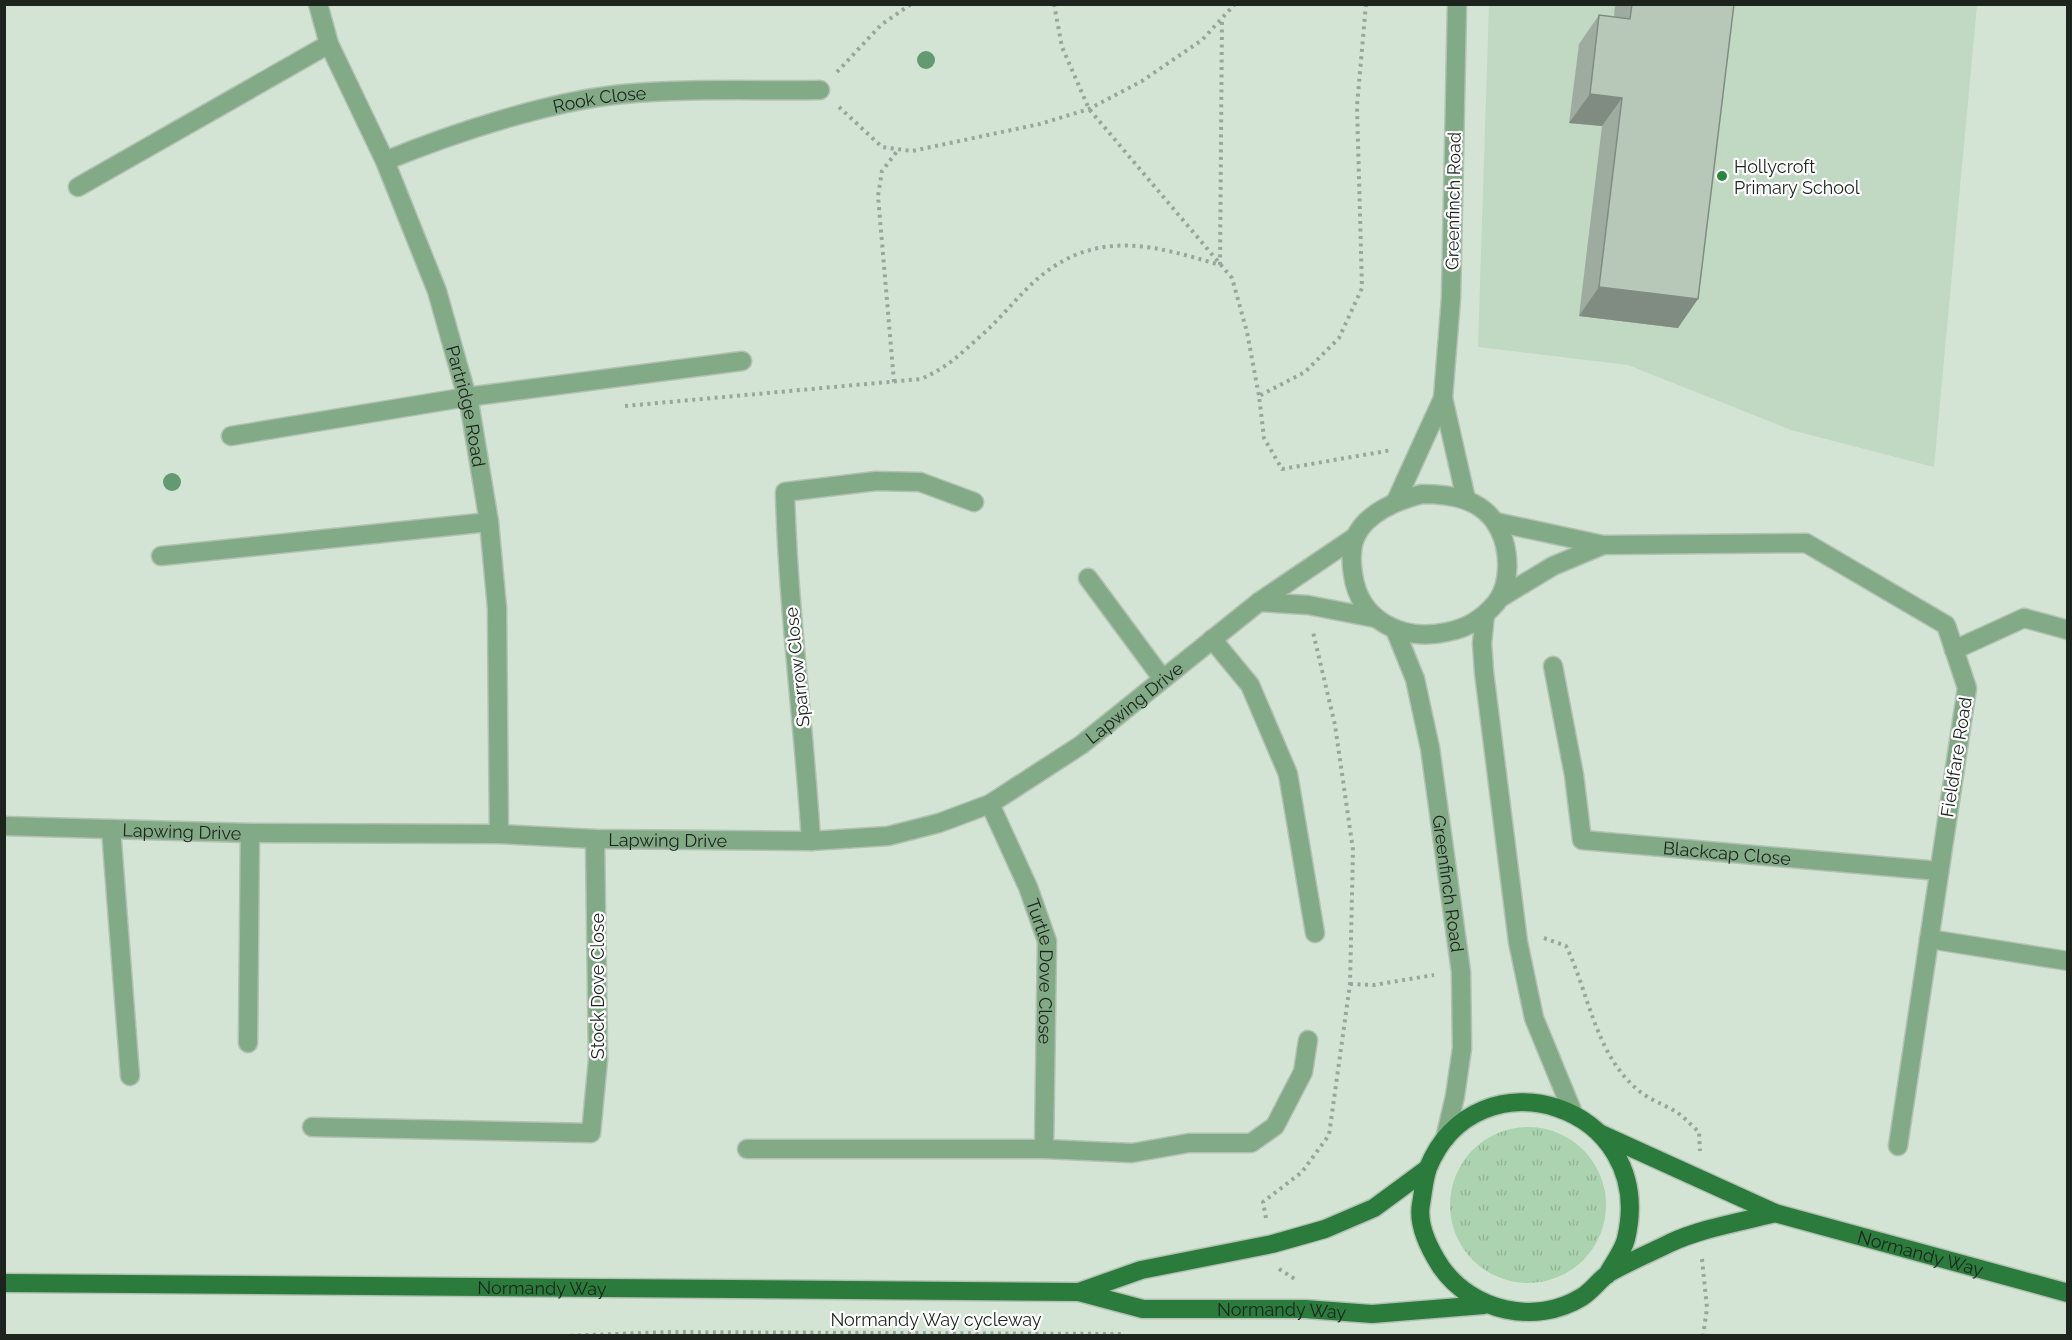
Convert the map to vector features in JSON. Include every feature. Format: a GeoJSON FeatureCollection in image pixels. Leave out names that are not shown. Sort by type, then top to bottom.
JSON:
{"type":"FeatureCollection","features":[{"type":"Feature","properties":{"kind":"main road"},"geometry":{"type":"LineString","coordinates":[[1607,1275],[1626,1241],[1631,1203],[1623,1165],[1601,1134],[1573,1113],[1540,1102],[1504,1103],[1472,1116],[1445,1139],[1427,1169],[1420,1209],[1428,1248],[1451,1282],[1484,1305],[1517,1313],[1551,1310],[1582,1297],[1607,1275],[1673,1242],[1775,1214]]}},
{"type":"Feature","properties":{"kind":"main road","name":"Normandy Way"},"geometry":{"type":"LineString","coordinates":[[1601,1134],[1775,1214],[2067,1293]]}},
{"type":"Feature","properties":{"kind":"main road","name":"Normandy Way"},"geometry":{"type":"LineString","coordinates":[[1079,1292],[1141,1270],[1272,1244],[1325,1229],[1374,1208],[1427,1169]]}},
{"type":"Feature","properties":{"kind":"main road","name":"Normandy Way"},"geometry":{"type":"LineString","coordinates":[[4,1283],[1079,1292],[1143,1310],[1305,1310],[1372,1314],[1484,1305]]}},
{"type":"Feature","properties":{"kind":"street","name":"Partridge Road"},"geometry":{"type":"LineString","coordinates":[[318,4],[329,44],[385,161],[437,291],[467,397],[489,522],[497,608],[499,834]]}},
{"type":"Feature","properties":{"kind":"street","name":"Greenfinch Road"},"geometry":{"type":"LineString","coordinates":[[1457,4],[1451,298],[1443,398],[1466,499]]}},
{"type":"Feature","properties":{"kind":"street"},"geometry":{"type":"LineString","coordinates":[[78,187],[329,44]]}},
{"type":"Feature","properties":{"kind":"street","name":"Rook Close"},"geometry":{"type":"LineString","coordinates":[[385,161],[422,146],[548,108],[623,94],[820,90]]}},
{"type":"Feature","properties":{"kind":"street"},"geometry":{"type":"LineString","coordinates":[[231,436],[467,397],[742,361]]}},
{"type":"Feature","properties":{"kind":"street","name":"Greenfinch Road"},"geometry":{"type":"LineString","coordinates":[[1396,501],[1443,398]]}},
{"type":"Feature","properties":{"kind":"street","name":"Sparrow Close"},"geometry":{"type":"LineString","coordinates":[[811,841],[800,682],[787,566],[785,492],[876,481],[920,482],[974,502]]}},
{"type":"Feature","properties":{"kind":"street"},"geometry":{"type":"LineString","coordinates":[[1422,494],[1444,494],[1466,499],[1489,513],[1502,535],[1507,559],[1507,578],[1500,598],[1485,615],[1465,628],[1418,637],[1396,632],[1376,618],[1364,605],[1354,583],[1351,561],[1355,537],[1374,516],[1396,501],[1422,494]]}},
{"type":"Feature","properties":{"kind":"street"},"geometry":{"type":"LineString","coordinates":[[161,556],[489,522]]}},
{"type":"Feature","properties":{"kind":"street","name":"Fieldfare Road"},"geometry":{"type":"LineString","coordinates":[[1496,522],[1603,544],[1806,543],[1946,625],[1967,687],[1898,1146]]}},
{"type":"Feature","properties":{"kind":"street","name":"Lapwing Drive"},"geometry":{"type":"LineString","coordinates":[[4,826],[250,833],[499,834],[595,839],[811,841],[888,836],[939,823],[990,804],[1081,745],[1259,602],[1355,537]]}},
{"type":"Feature","properties":{"kind":"street","name":"Fieldfare Road"},"geometry":{"type":"LineString","coordinates":[[1500,598],[1553,566],[1603,544]]}},
{"type":"Feature","properties":{"kind":"street"},"geometry":{"type":"LineString","coordinates":[[1088,578],[1162,678]]}},
{"type":"Feature","properties":{"kind":"street"},"geometry":{"type":"LineString","coordinates":[[1259,602],[1308,606],[1376,618]]}},
{"type":"Feature","properties":{"kind":"street"},"geometry":{"type":"LineString","coordinates":[[1485,615],[1482,643],[1484,672],[1518,942],[1534,1018],[1573,1113]]}},
{"type":"Feature","properties":{"kind":"street"},"geometry":{"type":"LineString","coordinates":[[1954,650],[2024,618],[2067,630]]}},
{"type":"Feature","properties":{"kind":"street","name":"Greenfinch Road"},"geometry":{"type":"LineString","coordinates":[[1396,632],[1415,679],[1430,748],[1461,972],[1462,1048],[1455,1096],[1445,1139]]}},
{"type":"Feature","properties":{"kind":"street"},"geometry":{"type":"LineString","coordinates":[[1212,639],[1250,685],[1288,774],[1315,933]]}},
{"type":"Feature","properties":{"kind":"street","name":"Blackcap Close"},"geometry":{"type":"LineString","coordinates":[[1553,666],[1574,775],[1582,840],[1939,871]]}},
{"type":"Feature","properties":{"kind":"street","name":"Turtle Dove Close"},"geometry":{"type":"LineString","coordinates":[[990,804],[1028,887],[1047,941],[1044,1149]]}},
{"type":"Feature","properties":{"kind":"street"},"geometry":{"type":"LineString","coordinates":[[111,830],[130,1076]]}},
{"type":"Feature","properties":{"kind":"street"},"geometry":{"type":"LineString","coordinates":[[248,1042],[250,833]]}},
{"type":"Feature","properties":{"kind":"street","name":"Stock Dove Close"},"geometry":{"type":"LineString","coordinates":[[312,1127],[591,1133],[598,1060],[595,839]]}},
{"type":"Feature","properties":{"kind":"street"},"geometry":{"type":"LineString","coordinates":[[1929,939],[2067,961]]}},
{"type":"Feature","properties":{"kind":"street"},"geometry":{"type":"LineString","coordinates":[[747,1149],[1044,1149],[1132,1153],[1189,1143],[1251,1143],[1275,1126],[1303,1072],[1308,1040]]}},
{"type":"Feature","properties":{"kind":"path"},"geometry":{"type":"LineString","coordinates":[[911,4],[881,25],[820,90],[882,147],[912,151],[1040,124],[1089,109],[1151,75],[1202,40],[1235,4]]}},
{"type":"Feature","properties":{"kind":"path"},"geometry":{"type":"LineString","coordinates":[[1054,4],[1062,47],[1089,109],[1232,278],[1247,332],[1264,438],[1282,469],[1400,448],[1396,457]]}},
{"type":"Feature","properties":{"kind":"path"},"geometry":{"type":"LineString","coordinates":[[1259,396],[1305,372],[1340,338],[1362,288],[1358,106],[1366,4]]}},
{"type":"Feature","properties":{"kind":"path"},"geometry":{"type":"LineString","coordinates":[[1221,265],[1222,18]]}},
{"type":"Feature","properties":{"kind":"path"},"geometry":{"type":"LineString","coordinates":[[894,381],[878,196],[882,171],[898,149]]}},
{"type":"Feature","properties":{"kind":"path"},"geometry":{"type":"LineString","coordinates":[[624,406],[921,379],[946,368],[999,320],[1041,276],[1067,258],[1100,247],[1133,243],[1169,250],[1221,265]]}},
{"type":"Feature","properties":{"kind":"path"},"geometry":{"type":"LineString","coordinates":[[1278,1268],[1304,1285]]}},
{"type":"Feature","properties":{"kind":"path","name":"Normandy Way cycleway"},"geometry":{"type":"LineString","coordinates":[[563,1335],[668,1332],[1131,1334]]}},
{"type":"Feature","properties":{"kind":"shaded area","name":"Hollycroft Primary School"},"geometry":{"type":"Polygon","coordinates":[[[1489,5],[1977,5],[1934,467],[1791,430],[1628,365],[1478,347],[1489,5]]]}},
{"type":"Feature","properties":{"kind":"green space"},"geometry":{"type":"Polygon","coordinates":[[[1528,1127],[1558,1133],[1583,1150],[1600,1175],[1606,1205],[1600,1235],[1583,1260],[1558,1277],[1528,1283],[1498,1277],[1473,1260],[1456,1235],[1450,1205],[1456,1175],[1473,1150],[1498,1133],[1528,1127]]]}},
{"type":"Feature","properties":{"kind":"building"},"geometry":{"type":"Polygon","coordinates":[[[1632,4],[1734,4],[1698,299],[1599,287],[1622,98],[1590,94],[1599,15],[1630,19],[1632,4]]]}},
{"type":"Feature","properties":{"kind":"place","name":"Hollycroft Primary School"},"geometry":{"type":"Point","coordinates":[1722,176]}}]}
